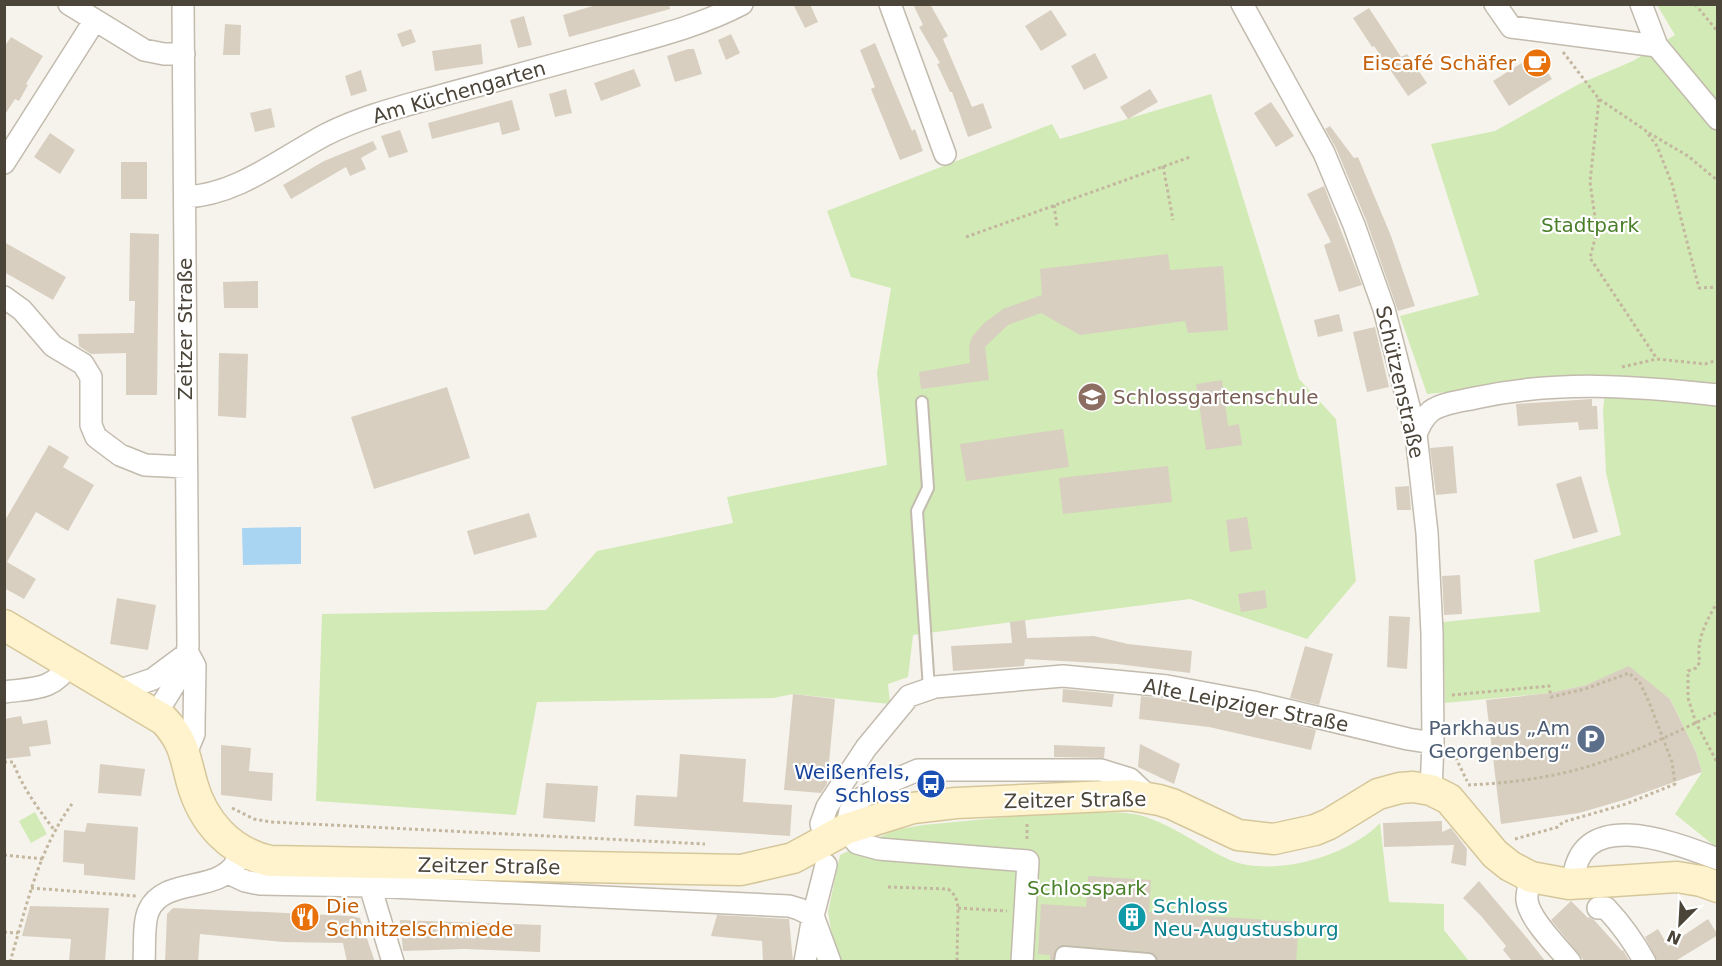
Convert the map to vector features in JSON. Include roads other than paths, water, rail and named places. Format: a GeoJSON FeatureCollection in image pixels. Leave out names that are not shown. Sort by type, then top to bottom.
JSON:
{"type":"FeatureCollection","features":[{"type":"Feature","properties":{"kind":"main road"},"geometry":{"type":"LineString","coordinates":[[4,625],[156,714]]}},
{"type":"Feature","properties":{"kind":"main road","name":"Zeitzer Straße"},"geometry":{"type":"LineString","coordinates":[[156,714],[173,729],[186,753],[192,783],[205,814],[222,836],[235,862],[270,861],[370,875],[741,870],[793,858],[833,845],[913,808],[956,803],[1099,796],[1130,795],[1150,798],[1172,804],[1238,835],[1274,839],[1315,830],[1389,790],[1413,787],[1431,790]]}},
{"type":"Feature","properties":{"kind":"main road"},"geometry":{"type":"LineString","coordinates":[[1431,790],[1457,806],[1495,854],[1510,866],[1531,877],[1573,884],[1677,877],[1701,881],[1718,887]]}},
{"type":"Feature","properties":{"kind":"street"},"geometry":{"type":"LineString","coordinates":[[69,4],[144,50],[164,54],[184,54]]}},
{"type":"Feature","properties":{"kind":"street","name":"Zeitzer Straße"},"geometry":{"type":"LineString","coordinates":[[156,714],[184,669],[188,653],[183,4]]}},
{"type":"Feature","properties":{"kind":"street","name":"Am Küchengarten"},"geometry":{"type":"LineString","coordinates":[[185,197],[209,195],[222,191],[258,174],[326,135],[364,119],[714,19],[742,4]]}},
{"type":"Feature","properties":{"kind":"street"},"geometry":{"type":"LineString","coordinates":[[890,4],[945,154]]}},
{"type":"Feature","properties":{"kind":"street","name":"Schützenstraße"},"geometry":{"type":"LineString","coordinates":[[1242,4],[1324,153],[1384,309],[1416,434],[1427,533],[1432,633],[1431,790]]}},
{"type":"Feature","properties":{"kind":"street"},"geometry":{"type":"LineString","coordinates":[[1495,4],[1511,27],[1658,46]]}},
{"type":"Feature","properties":{"kind":"street"},"geometry":{"type":"LineString","coordinates":[[1641,4],[1658,46],[1718,119]]}},
{"type":"Feature","properties":{"kind":"street"},"geometry":{"type":"LineString","coordinates":[[4,163],[95,20]]}},
{"type":"Feature","properties":{"kind":"street"},"geometry":{"type":"LineString","coordinates":[[4,297],[22,310],[53,346],[83,364],[91,377],[91,425],[96,437],[120,455],[145,465],[186,468]]}},
{"type":"Feature","properties":{"kind":"street"},"geometry":{"type":"LineString","coordinates":[[1416,434],[1421,421],[1433,410],[1460,401],[1513,389],[1584,385],[1652,388],[1718,395]]}},
{"type":"Feature","properties":{"kind":"street"},"geometry":{"type":"LineString","coordinates":[[118,692],[153,679],[188,653]]}},
{"type":"Feature","properties":{"kind":"street","name":"Zeitzer Straße"},"geometry":{"type":"LineString","coordinates":[[186,753],[194,734],[195,666],[188,653]]}},
{"type":"Feature","properties":{"kind":"street"},"geometry":{"type":"LineString","coordinates":[[4,692],[34,688],[54,682],[63,675],[70,663]]}},
{"type":"Feature","properties":{"kind":"street","name":"Alte Leipziger Straße"},"geometry":{"type":"LineString","coordinates":[[804,962],[813,916],[833,845],[822,824],[832,798],[866,748],[909,696],[928,689],[1064,676],[1167,686],[1253,702],[1433,743]]}},
{"type":"Feature","properties":{"kind":"street"},"geometry":{"type":"LineString","coordinates":[[1573,884],[1575,866],[1579,858],[1597,838],[1606,835],[1654,839],[1718,859]]}},
{"type":"Feature","properties":{"kind":"street"},"geometry":{"type":"LineString","coordinates":[[833,845],[857,843],[879,849],[1028,861],[1022,962]]}},
{"type":"Feature","properties":{"kind":"street"},"geometry":{"type":"LineString","coordinates":[[144,962],[147,912],[156,899],[178,889],[219,878],[235,862]]}},
{"type":"Feature","properties":{"kind":"street"},"geometry":{"type":"LineString","coordinates":[[370,875],[393,962]]}},
{"type":"Feature","properties":{"kind":"street","name":"Zeitzer Straße"},"geometry":{"type":"LineString","coordinates":[[370,875],[789,906],[813,916]]}},
{"type":"Feature","properties":{"kind":"street"},"geometry":{"type":"LineString","coordinates":[[1531,877],[1527,895],[1531,912],[1570,962]]}},
{"type":"Feature","properties":{"kind":"street"},"geometry":{"type":"LineString","coordinates":[[1598,908],[1606,908],[1618,920],[1645,962]]}},
{"type":"Feature","properties":{"kind":"street"},"geometry":{"type":"LineString","coordinates":[[813,916],[830,962]]}},
{"type":"Feature","properties":{"kind":"street"},"geometry":{"type":"LineString","coordinates":[[1063,962],[1064,955],[1148,962]]}},
{"type":"Feature","properties":{"kind":"lane"},"geometry":{"type":"LineString","coordinates":[[922,402],[928,488],[917,511],[928,689]]}},
{"type":"Feature","properties":{"kind":"water"},"geometry":{"type":"Polygon","coordinates":[[[301,527],[301,564],[243,565],[242,528],[301,527]]]}},
{"type":"Feature","properties":{"kind":"place","name":"Eiscafé Schäfer"},"geometry":{"type":"Point","coordinates":[1537,63]}},
{"type":"Feature","properties":{"kind":"place","name":"Schlossgartenschule"},"geometry":{"type":"Point","coordinates":[1092,397]}},
{"type":"Feature","properties":{"kind":"place","name":"Parkhaus „Am Georgenberg“"},"geometry":{"type":"Point","coordinates":[1591,739]}},
{"type":"Feature","properties":{"kind":"place","name":"Weißenfels, Schloss"},"geometry":{"type":"Point","coordinates":[931,784]}},
{"type":"Feature","properties":{"kind":"place","name":"Die Schnitzelschmiede"},"geometry":{"type":"Point","coordinates":[305,917]}},
{"type":"Feature","properties":{"kind":"place","name":"Schloss Neu-Augustusburg"},"geometry":{"type":"Point","coordinates":[1132,917]}},
{"type":"Feature","properties":{"kind":"park label","name":"Stadtpark"},"geometry":{"type":"Point","coordinates":[1590,225]}},
{"type":"Feature","properties":{"kind":"park label","name":"Schlosspark"},"geometry":{"type":"Point","coordinates":[1087,888]}}]}
